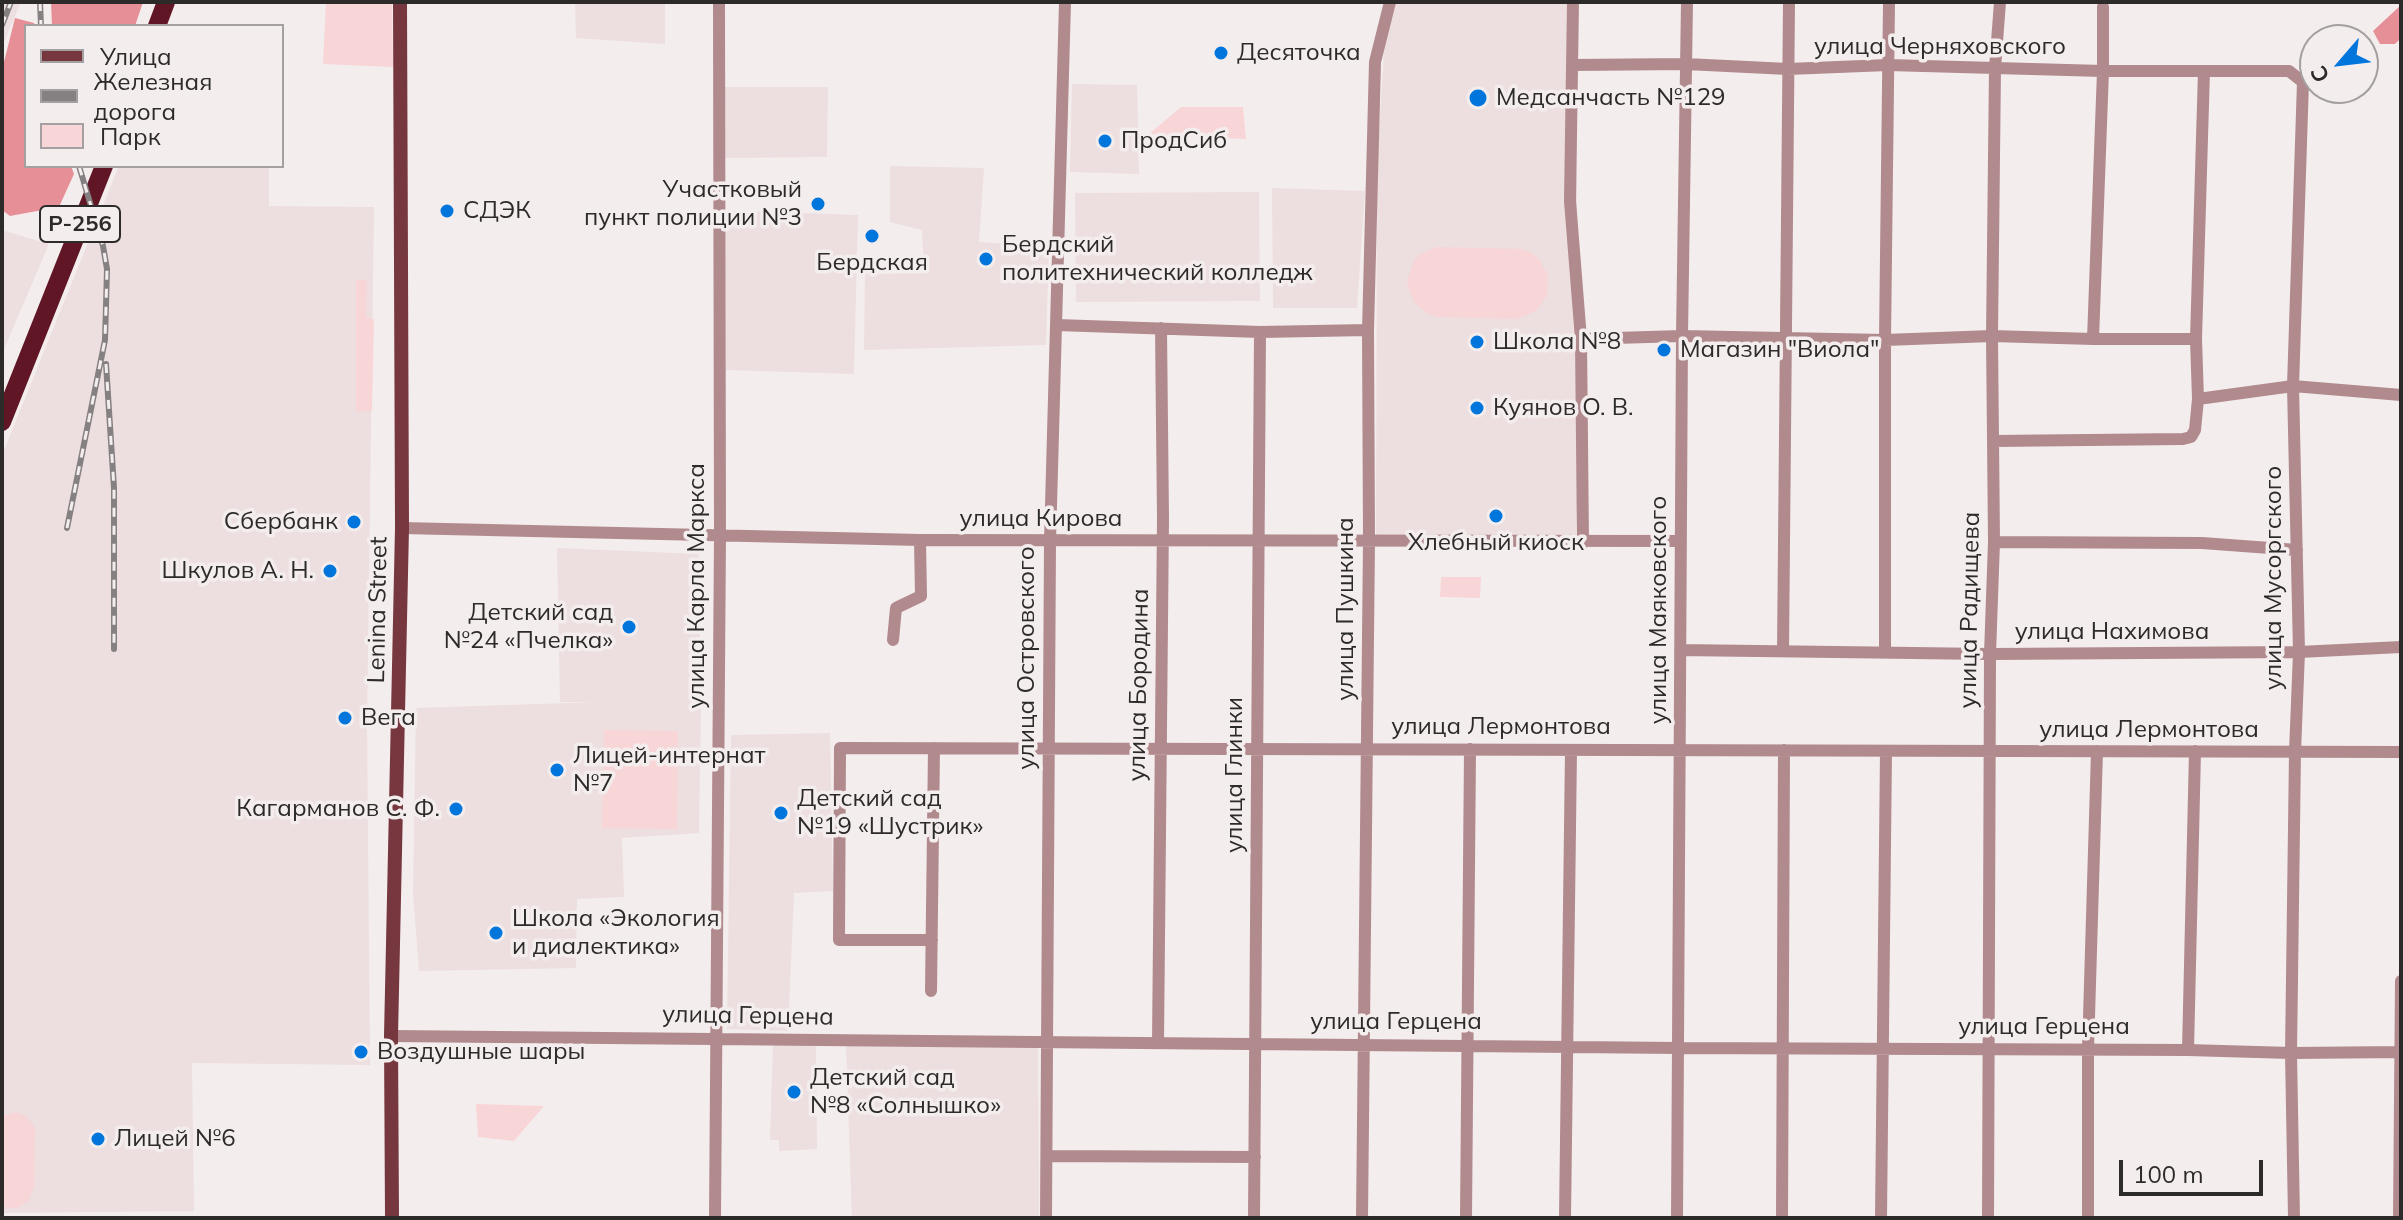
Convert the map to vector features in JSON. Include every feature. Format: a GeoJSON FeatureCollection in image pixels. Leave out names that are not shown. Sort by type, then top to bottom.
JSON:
{"type":"FeatureCollection","features":[{"type":"Feature","properties":{"kind":"highway"},"geometry":{"type":"LineString","coordinates":[[158,24],[166,2]]}},
{"type":"Feature","properties":{"kind":"highway","name":"Р-256"},"geometry":{"type":"LineString","coordinates":[[2,422],[103,168]]}},
{"type":"Feature","properties":{"kind":"main road","name":"Lenina Street"},"geometry":{"type":"LineString","coordinates":[[392,1218],[391,1036],[402,528],[400,2]]}},
{"type":"Feature","properties":{"kind":"street","name":"улица Карла Маркса"},"geometry":{"type":"LineString","coordinates":[[715,1218],[720,535],[719,2]]}},
{"type":"Feature","properties":{"kind":"street","name":"улица Островского"},"geometry":{"type":"LineString","coordinates":[[1046,1218],[1050,541],[1065,2]]}},
{"type":"Feature","properties":{"kind":"street","name":"улица Пушкина"},"geometry":{"type":"LineString","coordinates":[[1362,1218],[1369,541],[1368,330],[1375,62],[1390,2]]}},
{"type":"Feature","properties":{"kind":"street"},"geometry":{"type":"LineString","coordinates":[[1573,2],[1570,201],[1581,339],[1583,543]]}},
{"type":"Feature","properties":{"kind":"street","name":"улица Маяковского"},"geometry":{"type":"LineString","coordinates":[[1677,1218],[1687,2]]}},
{"type":"Feature","properties":{"kind":"street"},"geometry":{"type":"LineString","coordinates":[[1783,651],[1789,2]]}},
{"type":"Feature","properties":{"kind":"street"},"geometry":{"type":"LineString","coordinates":[[1885,652],[1889,2]]}},
{"type":"Feature","properties":{"kind":"street","name":"улица Радищева"},"geometry":{"type":"LineString","coordinates":[[1988,1218],[1990,654],[1994,542],[1992,336],[1995,68],[2000,2]]}},
{"type":"Feature","properties":{"kind":"street"},"geometry":{"type":"LineString","coordinates":[[2093,339],[2103,7]]}},
{"type":"Feature","properties":{"kind":"street","name":"улица Черняховского"},"geometry":{"type":"LineString","coordinates":[[1572,65],[1686,64],[1788,69],[1888,65],[2103,71],[2289,71],[2299,79]]}},
{"type":"Feature","properties":{"kind":"street"},"geometry":{"type":"LineString","coordinates":[[1993,441],[2183,439],[2191,437],[2195,430],[2204,71]]}},
{"type":"Feature","properties":{"kind":"street","name":"улица Мусоргского"},"geometry":{"type":"LineString","coordinates":[[2294,1218],[2291,1053],[2299,652],[2293,386],[2302,104]]}},
{"type":"Feature","properties":{"kind":"street"},"geometry":{"type":"LineString","coordinates":[[1057,325],[1260,332],[1368,330]]}},
{"type":"Feature","properties":{"kind":"street","name":"улица Бородина"},"geometry":{"type":"LineString","coordinates":[[1158,1042],[1163,541],[1161,328]]}},
{"type":"Feature","properties":{"kind":"street","name":"улица Глинки"},"geometry":{"type":"LineString","coordinates":[[1254,1218],[1260,332]]}},
{"type":"Feature","properties":{"kind":"street"},"geometry":{"type":"LineString","coordinates":[[1581,339],[1682,336],[1885,340],[1992,336],[2196,339]]}},
{"type":"Feature","properties":{"kind":"street"},"geometry":{"type":"LineString","coordinates":[[2198,399],[2293,386],[2401,395]]}},
{"type":"Feature","properties":{"kind":"street","name":"улица Кирова"},"geometry":{"type":"LineString","coordinates":[[402,528],[920,540],[1681,541]]}},
{"type":"Feature","properties":{"kind":"street"},"geometry":{"type":"LineString","coordinates":[[893,640],[896,608],[921,596],[920,540]]}},
{"type":"Feature","properties":{"kind":"street"},"geometry":{"type":"LineString","coordinates":[[1994,542],[2202,543],[2297,550]]}},
{"type":"Feature","properties":{"kind":"street","name":"улица Нахимова"},"geometry":{"type":"LineString","coordinates":[[1680,650],[1990,654],[2299,652],[2401,647]]}},
{"type":"Feature","properties":{"kind":"street","name":"улица Лермонтова"},"geometry":{"type":"LineString","coordinates":[[932,940],[839,940],[840,748],[2401,752]]}},
{"type":"Feature","properties":{"kind":"street"},"geometry":{"type":"LineString","coordinates":[[931,991],[934,748]]}},
{"type":"Feature","properties":{"kind":"street"},"geometry":{"type":"LineString","coordinates":[[1466,1218],[1470,749]]}},
{"type":"Feature","properties":{"kind":"street"},"geometry":{"type":"LineString","coordinates":[[1565,1218],[1571,750]]}},
{"type":"Feature","properties":{"kind":"street"},"geometry":{"type":"LineString","coordinates":[[1782,1218],[1784,750]]}},
{"type":"Feature","properties":{"kind":"street"},"geometry":{"type":"LineString","coordinates":[[1881,1218],[1886,751]]}},
{"type":"Feature","properties":{"kind":"street"},"geometry":{"type":"LineString","coordinates":[[2088,1218],[2088,1050],[2097,751]]}},
{"type":"Feature","properties":{"kind":"street"},"geometry":{"type":"LineString","coordinates":[[2188,1050],[2195,751]]}},
{"type":"Feature","properties":{"kind":"street"},"geometry":{"type":"LineString","coordinates":[[2399,1218],[2401,981]]}},
{"type":"Feature","properties":{"kind":"street","name":"улица Герцена"},"geometry":{"type":"LineString","coordinates":[[391,1036],[2400,1052]]}},
{"type":"Feature","properties":{"kind":"street"},"geometry":{"type":"LineString","coordinates":[[1047,1156],[1255,1157]]}},
{"type":"Feature","properties":{"kind":"shaded area"},"geometry":{"type":"Polygon","coordinates":[[[2,2],[21,2],[2,47],[2,2]]]}},
{"type":"Feature","properties":{"kind":"shaded area"},"geometry":{"type":"Polygon","coordinates":[[[51,2],[143,2],[136,24],[52,24],[51,2]]]}},
{"type":"Feature","properties":{"kind":"shaded area"},"geometry":{"type":"Polygon","coordinates":[[[575,2],[665,2],[665,44],[576,38],[575,2]]]}},
{"type":"Feature","properties":{"kind":"shaded area"},"geometry":{"type":"Polygon","coordinates":[[[1394,2],[1575,2],[1579,444],[1576,537],[1376,535],[1377,164],[1385,36],[1394,2]]]}},
{"type":"Feature","properties":{"kind":"shaded area"},"geometry":{"type":"Polygon","coordinates":[[[2401,5],[2401,38],[2395,44],[2380,44],[2379,25],[2401,5]]]}},
{"type":"Feature","properties":{"kind":"shaded area"},"geometry":{"type":"Polygon","coordinates":[[[15,18],[34,23],[24,24],[24,168],[72,168],[74,174],[59,207],[10,216],[2,210],[2,70],[15,18]]]}},
{"type":"Feature","properties":{"kind":"shaded area"},"geometry":{"type":"Polygon","coordinates":[[[1072,84],[1137,85],[1139,174],[1070,172],[1072,84]]]}},
{"type":"Feature","properties":{"kind":"shaded area"},"geometry":{"type":"Polygon","coordinates":[[[724,87],[828,87],[827,157],[725,158],[724,87]]]}},
{"type":"Feature","properties":{"kind":"shaded area","name":"Бердский политехнический колледж"},"geometry":{"type":"Polygon","coordinates":[[[890,166],[984,168],[979,242],[1049,246],[1046,345],[864,350],[865,274],[924,273],[922,230],[890,222],[890,166]]]}},
{"type":"Feature","properties":{"kind":"shaded area"},"geometry":{"type":"Polygon","coordinates":[[[118,168],[269,168],[269,206],[374,207],[367,720],[370,1065],[192,1063],[194,1211],[2,1213],[2,455],[118,168]]]}},
{"type":"Feature","properties":{"kind":"shaded area"},"geometry":{"type":"Polygon","coordinates":[[[1272,188],[1365,191],[1357,308],[1273,308],[1272,188]]]}},
{"type":"Feature","properties":{"kind":"shaded area"},"geometry":{"type":"Polygon","coordinates":[[[1259,192],[1260,301],[1076,302],[1075,193],[1259,192]]]}},
{"type":"Feature","properties":{"kind":"shaded area"},"geometry":{"type":"Polygon","coordinates":[[[725,210],[858,215],[854,374],[726,370],[725,210]]]}},
{"type":"Feature","properties":{"kind":"shaded area"},"geometry":{"type":"Polygon","coordinates":[[[2,230],[49,244],[2,354],[2,230]]]}},
{"type":"Feature","properties":{"kind":"shaded area","name":"Лицей-интернат №7"},"geometry":{"type":"Polygon","coordinates":[[[557,548],[699,554],[699,833],[622,838],[624,897],[577,899],[576,968],[419,971],[413,893],[416,708],[598,702],[560,702],[557,548]]]}},
{"type":"Feature","properties":{"kind":"shaded area","name":"Детский сад №19 «Шустрик»"},"geometry":{"type":"Polygon","coordinates":[[[830,733],[833,891],[794,893],[788,1031],[727,1029],[731,735],[830,733]]]}},
{"type":"Feature","properties":{"kind":"shaded area","name":"Детский сад №8 «Солнышко»"},"geometry":{"type":"Polygon","coordinates":[[[773,1044],[816,1044],[817,1149],[779,1151],[779,1140],[770,1140],[773,1044]]]}},
{"type":"Feature","properties":{"kind":"shaded area"},"geometry":{"type":"Polygon","coordinates":[[[846,1045],[1038,1045],[1039,1218],[852,1218],[846,1045]]]}},
{"type":"Feature","properties":{"kind":"green space"},"geometry":{"type":"Polygon","coordinates":[[[326,2],[392,2],[393,67],[323,64],[326,2]]]}},
{"type":"Feature","properties":{"kind":"green space"},"geometry":{"type":"Polygon","coordinates":[[[1181,107],[1243,107],[1246,139],[1149,134],[1181,107]]]}},
{"type":"Feature","properties":{"kind":"green space"},"geometry":{"type":"Polygon","coordinates":[[[1437,247],[1520,249],[1530,252],[1538,258],[1548,275],[1547,295],[1536,311],[1517,319],[1437,317],[1428,314],[1413,301],[1407,282],[1419,255],[1437,247]]]}},
{"type":"Feature","properties":{"kind":"green space"},"geometry":{"type":"Polygon","coordinates":[[[356,280],[367,280],[366,318],[374,319],[372,411],[356,412],[356,280]]]}},
{"type":"Feature","properties":{"kind":"green space"},"geometry":{"type":"Polygon","coordinates":[[[1441,577],[1481,577],[1480,598],[1440,597],[1441,577]]]}},
{"type":"Feature","properties":{"kind":"green space"},"geometry":{"type":"Polygon","coordinates":[[[604,730],[678,731],[677,829],[602,828],[604,730]]]}},
{"type":"Feature","properties":{"kind":"green space"},"geometry":{"type":"Polygon","coordinates":[[[476,1104],[544,1106],[514,1141],[478,1137],[476,1104]]]}},
{"type":"Feature","properties":{"kind":"green space"},"geometry":{"type":"Polygon","coordinates":[[[16,1112],[24,1115],[35,1127],[34,1186],[29,1200],[18,1208],[10,1208],[2,1206],[2,1116],[16,1112]]]}},
{"type":"Feature","properties":{"kind":"railway"},"geometry":{"type":"LineString","coordinates":[[2,25],[11,2]]}},
{"type":"Feature","properties":{"kind":"railway"},"geometry":{"type":"LineString","coordinates":[[40,2],[41,24]]}},
{"type":"Feature","properties":{"kind":"railway"},"geometry":{"type":"LineString","coordinates":[[67,528],[105,340],[107,269],[80,168]]}},
{"type":"Feature","properties":{"kind":"railway"},"geometry":{"type":"LineString","coordinates":[[106,364],[114,488],[114,649]]}},
{"type":"Feature","properties":{"kind":"place","name":"Десяточка"},"geometry":{"type":"Point","coordinates":[1221,53]}},
{"type":"Feature","properties":{"kind":"place","name":"Медсанчасть №129"},"geometry":{"type":"Point","coordinates":[1478,98]}},
{"type":"Feature","properties":{"kind":"place","name":"ПродСиб"},"geometry":{"type":"Point","coordinates":[1105,141]}},
{"type":"Feature","properties":{"kind":"place","name":"Участковый пункт полиции №3"},"geometry":{"type":"Point","coordinates":[818,204]}},
{"type":"Feature","properties":{"kind":"place","name":"СДЭК"},"geometry":{"type":"Point","coordinates":[447,211]}},
{"type":"Feature","properties":{"kind":"place","name":"Бердская"},"geometry":{"type":"Point","coordinates":[872,236]}},
{"type":"Feature","properties":{"kind":"place","name":"Бердский политехнический колледж"},"geometry":{"type":"Point","coordinates":[986,259]}},
{"type":"Feature","properties":{"kind":"place","name":"Школа №8"},"geometry":{"type":"Point","coordinates":[1477,342]}},
{"type":"Feature","properties":{"kind":"place","name":"Магазин \"Виола\""},"geometry":{"type":"Point","coordinates":[1664,350]}},
{"type":"Feature","properties":{"kind":"place","name":"Куянов О. В."},"geometry":{"type":"Point","coordinates":[1477,408]}},
{"type":"Feature","properties":{"kind":"place","name":"Хлебный киоск"},"geometry":{"type":"Point","coordinates":[1496,516]}},
{"type":"Feature","properties":{"kind":"place","name":"Сбербанк"},"geometry":{"type":"Point","coordinates":[354,522]}},
{"type":"Feature","properties":{"kind":"place","name":"Шкулов А. Н."},"geometry":{"type":"Point","coordinates":[330,571]}},
{"type":"Feature","properties":{"kind":"place","name":"Детский сад №24 «Пчелка»"},"geometry":{"type":"Point","coordinates":[629,627]}},
{"type":"Feature","properties":{"kind":"place","name":"Вега"},"geometry":{"type":"Point","coordinates":[345,718]}},
{"type":"Feature","properties":{"kind":"place","name":"Лицей-интернат №7"},"geometry":{"type":"Point","coordinates":[557,770]}},
{"type":"Feature","properties":{"kind":"place","name":"Кагарманов С. Ф."},"geometry":{"type":"Point","coordinates":[456,809]}},
{"type":"Feature","properties":{"kind":"place","name":"Детский сад №19 «Шустрик»"},"geometry":{"type":"Point","coordinates":[781,813]}},
{"type":"Feature","properties":{"kind":"place","name":"Школа «Экология и диалектика»"},"geometry":{"type":"Point","coordinates":[496,933]}},
{"type":"Feature","properties":{"kind":"place","name":"Воздушные шары"},"geometry":{"type":"Point","coordinates":[361,1052]}},
{"type":"Feature","properties":{"kind":"place","name":"Детский сад №8 «Солнышко»"},"geometry":{"type":"Point","coordinates":[794,1092]}},
{"type":"Feature","properties":{"kind":"place","name":"Лицей №6"},"geometry":{"type":"Point","coordinates":[98,1139]}}]}
